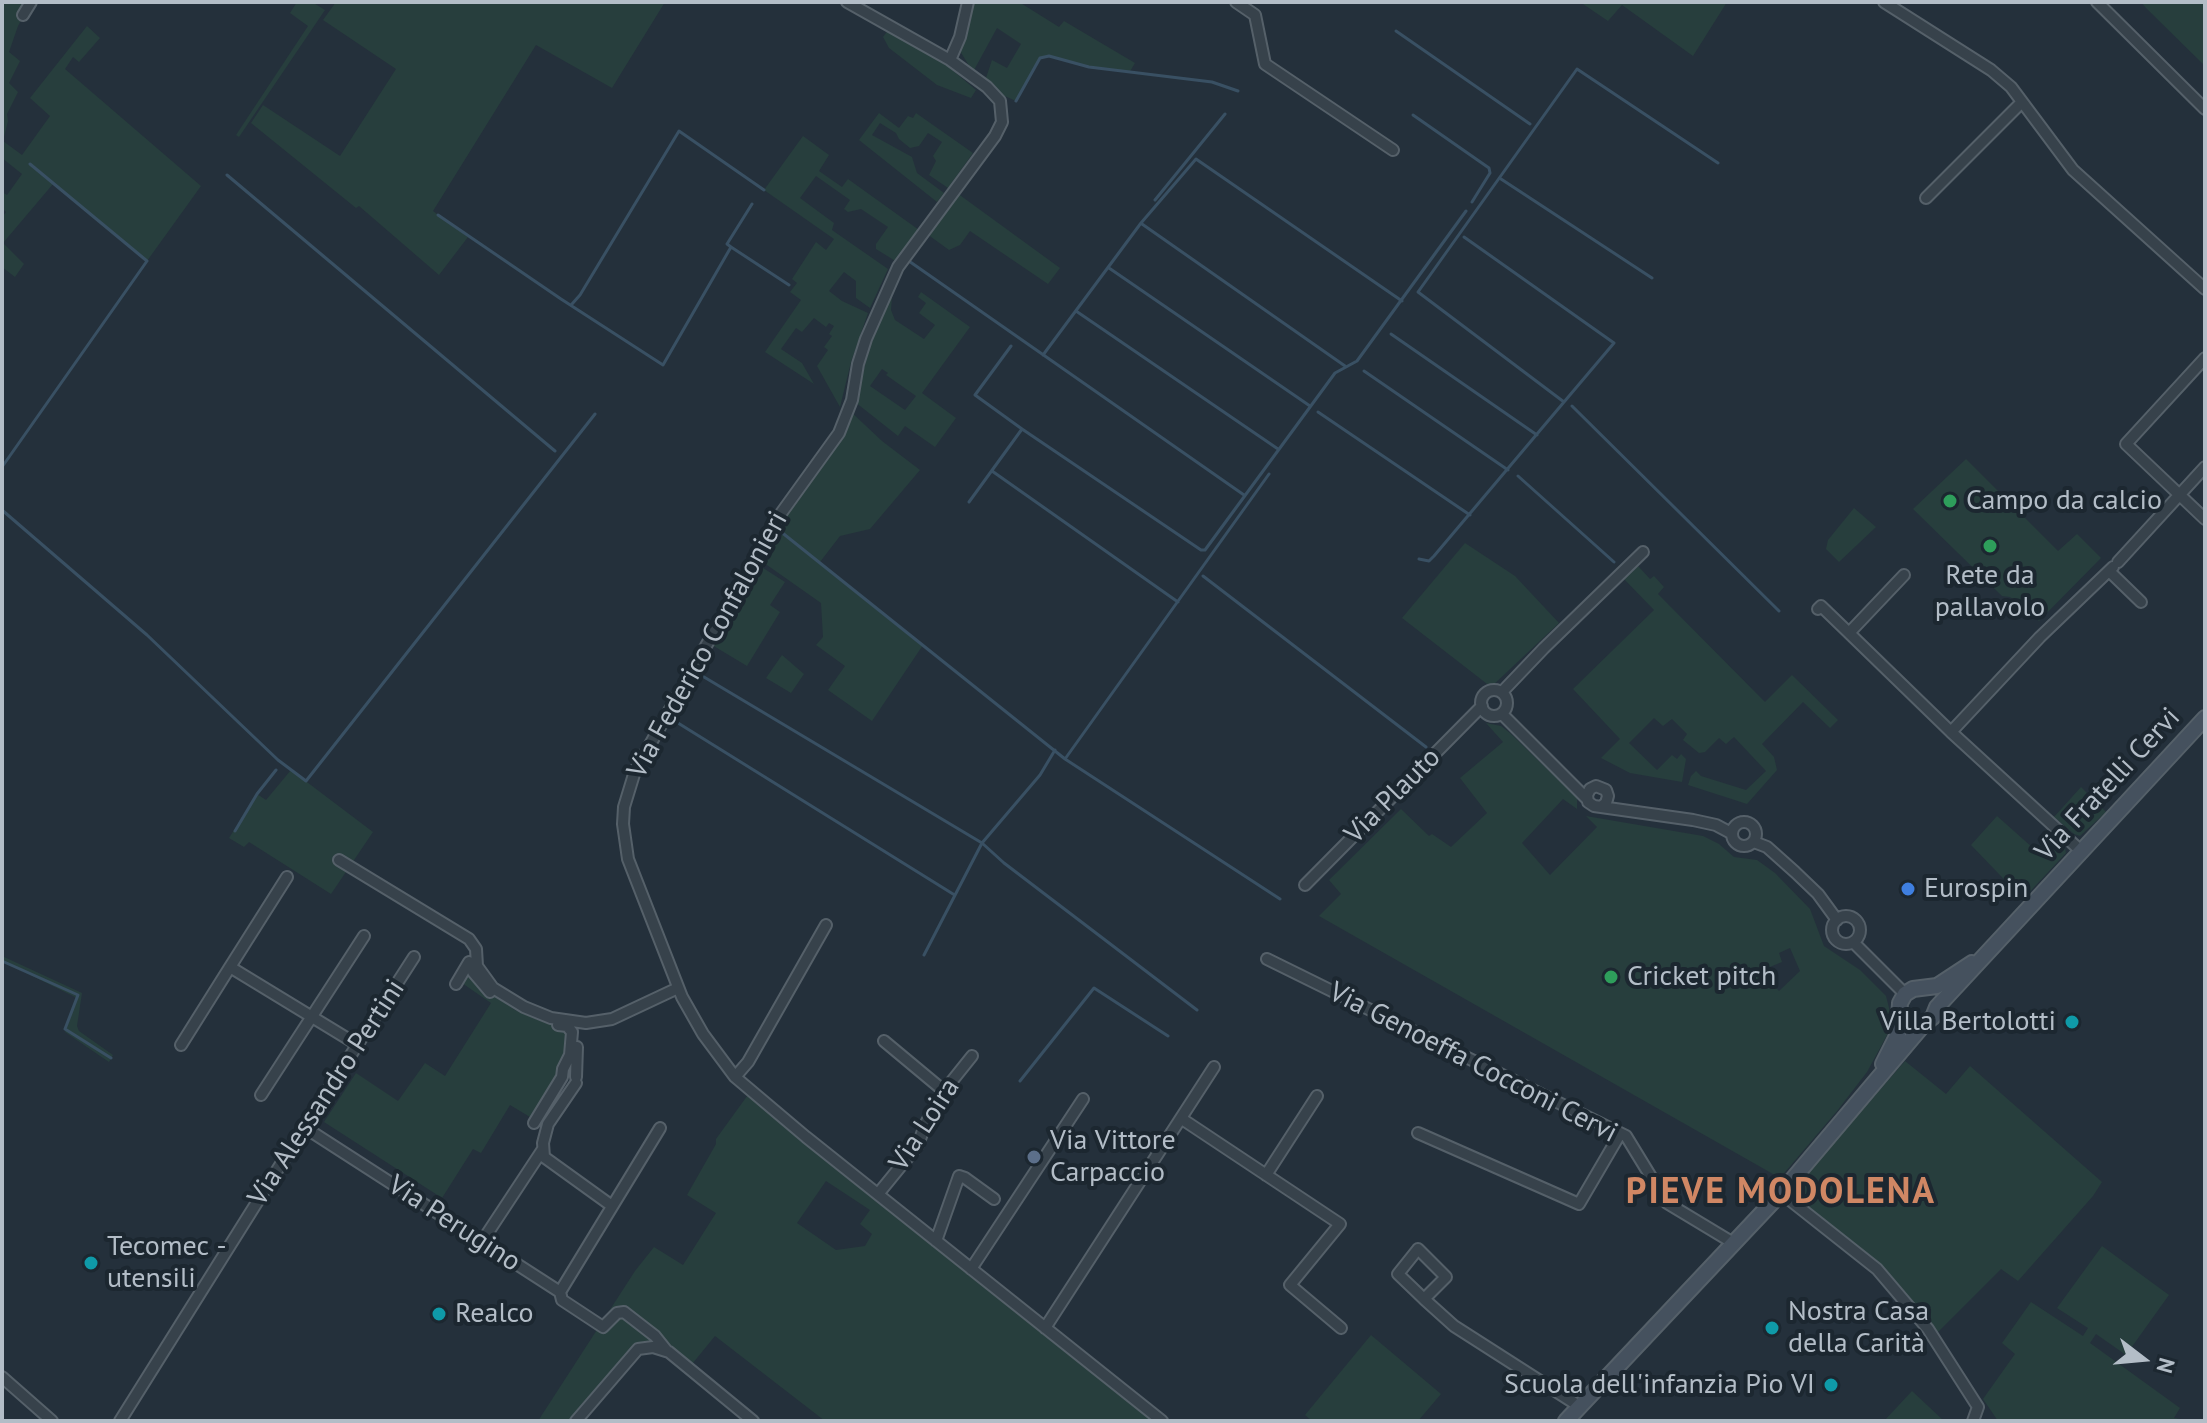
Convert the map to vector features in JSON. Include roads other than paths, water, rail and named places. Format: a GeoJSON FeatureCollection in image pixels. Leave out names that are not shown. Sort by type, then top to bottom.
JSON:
{"type":"FeatureCollection","features":[{"type":"Feature","properties":{"kind":"main road","name":"Via Fratelli Cervi"},"geometry":{"type":"LineString","coordinates":[[1576,1415],[1781,1193],[1983,956],[2205,718]]}},
{"type":"Feature","properties":{"kind":"main road","name":"Via Fratelli Cervi"},"geometry":{"type":"LineString","coordinates":[[1872,1086],[1898,1034],[1900,1003],[1905,994],[1913,989],[1937,986],[1983,956]]}},
{"type":"Feature","properties":{"kind":"main road"},"geometry":{"type":"LineString","coordinates":[[1922,989],[1934,997],[1937,1007]]}},
{"type":"Feature","properties":{"kind":"main road"},"geometry":{"type":"LineString","coordinates":[[1901,1013],[1913,1024],[1924,1024]]}},
{"type":"Feature","properties":{"kind":"street"},"geometry":{"type":"LineString","coordinates":[[23,15],[31,2]]}},
{"type":"Feature","properties":{"kind":"street"},"geometry":{"type":"LineString","coordinates":[[847,2],[950,60],[960,37],[968,2]]}},
{"type":"Feature","properties":{"kind":"street"},"geometry":{"type":"LineString","coordinates":[[1236,2],[1255,15],[1265,64],[1393,150]]}},
{"type":"Feature","properties":{"kind":"street"},"geometry":{"type":"LineString","coordinates":[[1884,2],[1991,70],[2011,87],[2073,170],[2205,289]]}},
{"type":"Feature","properties":{"kind":"street"},"geometry":{"type":"LineString","coordinates":[[2097,2],[2205,109]]}},
{"type":"Feature","properties":{"kind":"street","name":"Via Federico Confalonieri"},"geometry":{"type":"LineString","coordinates":[[950,60],[987,87],[1000,101],[1003,114],[999,129],[898,267],[866,339],[852,400],[839,433],[782,512],[644,752],[627,791],[623,824],[628,859],[678,988],[703,1034],[735,1077],[1162,1421]]}},
{"type":"Feature","properties":{"kind":"street"},"geometry":{"type":"LineString","coordinates":[[1926,198],[2022,102]]}},
{"type":"Feature","properties":{"kind":"street"},"geometry":{"type":"LineString","coordinates":[[2205,358],[2126,444],[2205,519]]}},
{"type":"Feature","properties":{"kind":"street"},"geometry":{"type":"LineString","coordinates":[[1951,732],[2040,637],[2113,567],[2205,467]]}},
{"type":"Feature","properties":{"kind":"street","name":"Via Plauto"},"geometry":{"type":"LineString","coordinates":[[1305,885],[1482,706],[1483,697],[1488,692],[1502,692],[1643,552]]}},
{"type":"Feature","properties":{"kind":"street"},"geometry":{"type":"LineString","coordinates":[[2113,567],[2141,602]]}},
{"type":"Feature","properties":{"kind":"street"},"geometry":{"type":"LineString","coordinates":[[1849,633],[1904,575]]}},
{"type":"Feature","properties":{"kind":"street"},"geometry":{"type":"LineString","coordinates":[[1818,609],[1821,606],[1951,732],[2081,851]]}},
{"type":"Feature","properties":{"kind":"street"},"geometry":{"type":"LineString","coordinates":[[1502,692],[1507,704],[1502,714]]}},
{"type":"Feature","properties":{"kind":"street"},"geometry":{"type":"LineString","coordinates":[[1482,706],[1489,715],[1502,714],[1594,806],[1716,825],[1731,833],[1740,846],[1754,842]]}},
{"type":"Feature","properties":{"kind":"street"},"geometry":{"type":"LineString","coordinates":[[1560,771],[1593,787],[1603,787],[1627,805],[1645,812]]}},
{"type":"Feature","properties":{"kind":"street"},"geometry":{"type":"LineString","coordinates":[[1587,799],[1593,787]]}},
{"type":"Feature","properties":{"kind":"street"},"geometry":{"type":"LineString","coordinates":[[1601,807],[1606,803],[1607,793]]}},
{"type":"Feature","properties":{"kind":"street"},"geometry":{"type":"LineString","coordinates":[[1731,833],[1738,823],[1747,822],[1755,829],[1754,842]]}},
{"type":"Feature","properties":{"kind":"street"},"geometry":{"type":"LineString","coordinates":[[1754,842],[1767,847],[1795,872],[1818,894],[1837,920]]}},
{"type":"Feature","properties":{"kind":"street"},"geometry":{"type":"LineString","coordinates":[[339,860],[469,939],[476,949],[477,966],[493,988],[524,1007],[551,1018],[578,1022],[612,1019],[678,988]]}},
{"type":"Feature","properties":{"kind":"street"},"geometry":{"type":"LineString","coordinates":[[181,1045],[287,877]]}},
{"type":"Feature","properties":{"kind":"street"},"geometry":{"type":"LineString","coordinates":[[1845,916],[1856,921],[1859,932],[1853,942],[1846,944],[1836,940],[1832,930],[1837,920],[1845,916]]}},
{"type":"Feature","properties":{"kind":"street"},"geometry":{"type":"LineString","coordinates":[[735,1077],[748,1062],[826,925]]}},
{"type":"Feature","properties":{"kind":"street"},"geometry":{"type":"LineString","coordinates":[[261,1095],[364,936]]}},
{"type":"Feature","properties":{"kind":"street"},"geometry":{"type":"LineString","coordinates":[[1853,942],[1905,994]]}},
{"type":"Feature","properties":{"kind":"street","name":"Via Alessandro Pertini"},"geometry":{"type":"LineString","coordinates":[[120,1421],[414,957]]}},
{"type":"Feature","properties":{"kind":"street","name":"Via Genoeffa Cocconi Cervi"},"geometry":{"type":"LineString","coordinates":[[1267,959],[1626,1136],[1667,1203],[1735,1244]]}},
{"type":"Feature","properties":{"kind":"street"},"geometry":{"type":"LineString","coordinates":[[456,984],[469,962],[481,983],[516,1010],[571,1030],[570,1055],[562,1077],[534,1123]]}},
{"type":"Feature","properties":{"kind":"street"},"geometry":{"type":"LineString","coordinates":[[230,967],[358,1045]]}},
{"type":"Feature","properties":{"kind":"street","name":"Via Perugino"},"geometry":{"type":"LineString","coordinates":[[485,1237],[543,1148],[548,1124],[576,1080],[578,1022]]}},
{"type":"Feature","properties":{"kind":"street"},"geometry":{"type":"LineString","coordinates":[[884,1041],[944,1091]]}},
{"type":"Feature","properties":{"kind":"street","name":"Via Loira"},"geometry":{"type":"LineString","coordinates":[[878,1194],[918,1145],[944,1091],[972,1056]]}},
{"type":"Feature","properties":{"kind":"street"},"geometry":{"type":"LineString","coordinates":[[1045,1328],[1214,1067]]}},
{"type":"Feature","properties":{"kind":"street"},"geometry":{"type":"LineString","coordinates":[[1266,1175],[1317,1096]]}},
{"type":"Feature","properties":{"kind":"street"},"geometry":{"type":"LineString","coordinates":[[971,1269],[1083,1099]]}},
{"type":"Feature","properties":{"kind":"street"},"geometry":{"type":"LineString","coordinates":[[1182,1119],[1340,1224],[1290,1285],[1341,1328]]}},
{"type":"Feature","properties":{"kind":"street","name":"Via Perugino"},"geometry":{"type":"LineString","coordinates":[[304,1127],[560,1292],[562,1300],[603,1327],[617,1313],[624,1312],[655,1336],[669,1352]]}},
{"type":"Feature","properties":{"kind":"street"},"geometry":{"type":"LineString","coordinates":[[560,1292],[660,1128]]}},
{"type":"Feature","properties":{"kind":"street"},"geometry":{"type":"LineString","coordinates":[[1418,1133],[1579,1204],[1620,1134]]}},
{"type":"Feature","properties":{"kind":"street"},"geometry":{"type":"LineString","coordinates":[[543,1148],[544,1157],[612,1206]]}},
{"type":"Feature","properties":{"kind":"street"},"geometry":{"type":"LineString","coordinates":[[936,1241],[959,1176],[994,1199]]}},
{"type":"Feature","properties":{"kind":"street"},"geometry":{"type":"LineString","coordinates":[[1781,1193],[1877,1269],[1928,1329],[1978,1407],[1973,1421]]}},
{"type":"Feature","properties":{"kind":"street"},"geometry":{"type":"LineString","coordinates":[[1424,1299],[1446,1277],[1418,1249],[1398,1274],[1424,1299],[1454,1326],[1576,1415]]}},
{"type":"Feature","properties":{"kind":"street"},"geometry":{"type":"LineString","coordinates":[[576,1421],[638,1349],[653,1347],[669,1352],[753,1421]]}},
{"type":"Feature","properties":{"kind":"street"},"geometry":{"type":"LineString","coordinates":[[2,1377],[52,1421]]}},
{"type":"Feature","properties":{"kind":"waterway"},"geometry":{"type":"LineString","coordinates":[[1396,31],[1530,124]]}},
{"type":"Feature","properties":{"kind":"waterway"},"geometry":{"type":"LineString","coordinates":[[1016,101],[1040,58],[1049,56],[1089,67],[1212,82],[1238,91]]}},
{"type":"Feature","properties":{"kind":"waterway"},"geometry":{"type":"LineString","coordinates":[[1419,559],[1429,561],[1434,556],[1564,402],[1418,292],[1577,69],[1718,163]]}},
{"type":"Feature","properties":{"kind":"waterway"},"geometry":{"type":"LineString","coordinates":[[1155,200],[1225,114]]}},
{"type":"Feature","properties":{"kind":"waterway"},"geometry":{"type":"LineString","coordinates":[[1413,115],[1489,168],[1490,173],[1472,202]]}},
{"type":"Feature","properties":{"kind":"waterway"},"geometry":{"type":"LineString","coordinates":[[572,304],[679,131],[764,190]]}},
{"type":"Feature","properties":{"kind":"waterway"},"geometry":{"type":"LineString","coordinates":[[1043,355],[1141,223],[1196,159],[1402,301]]}},
{"type":"Feature","properties":{"kind":"waterway"},"geometry":{"type":"LineString","coordinates":[[2,467],[147,261],[30,164]]}},
{"type":"Feature","properties":{"kind":"waterway"},"geometry":{"type":"LineString","coordinates":[[227,175],[555,451]]}},
{"type":"Feature","properties":{"kind":"waterway"},"geometry":{"type":"LineString","coordinates":[[1501,179],[1652,278]]}},
{"type":"Feature","properties":{"kind":"waterway"},"geometry":{"type":"LineString","coordinates":[[731,247],[727,244],[752,204]]}},
{"type":"Feature","properties":{"kind":"waterway"},"geometry":{"type":"LineString","coordinates":[[969,502],[1022,429],[1205,550],[1335,373],[1357,361],[1466,211]]}},
{"type":"Feature","properties":{"kind":"waterway"},"geometry":{"type":"LineString","coordinates":[[438,215],[663,365],[731,247],[789,285]]}},
{"type":"Feature","properties":{"kind":"waterway"},"geometry":{"type":"LineString","coordinates":[[1142,224],[1345,366]]}},
{"type":"Feature","properties":{"kind":"waterway"},"geometry":{"type":"LineString","coordinates":[[1464,237],[1614,343],[1564,402]]}},
{"type":"Feature","properties":{"kind":"waterway"},"geometry":{"type":"LineString","coordinates":[[906,259],[1244,495]]}},
{"type":"Feature","properties":{"kind":"waterway"},"geometry":{"type":"LineString","coordinates":[[1109,268],[1310,406]]}},
{"type":"Feature","properties":{"kind":"waterway"},"geometry":{"type":"LineString","coordinates":[[1076,311],[1278,449]]}},
{"type":"Feature","properties":{"kind":"waterway"},"geometry":{"type":"LineString","coordinates":[[1391,334],[1537,435]]}},
{"type":"Feature","properties":{"kind":"waterway"},"geometry":{"type":"LineString","coordinates":[[1011,346],[975,395],[1022,429]]}},
{"type":"Feature","properties":{"kind":"waterway"},"geometry":{"type":"LineString","coordinates":[[1364,371],[1508,470]]}},
{"type":"Feature","properties":{"kind":"waterway"},"geometry":{"type":"LineString","coordinates":[[1572,406],[1779,611]]}},
{"type":"Feature","properties":{"kind":"waterway"},"geometry":{"type":"LineString","coordinates":[[1318,412],[1470,515]]}},
{"type":"Feature","properties":{"kind":"waterway"},"geometry":{"type":"LineString","coordinates":[[2,510],[147,635],[278,760],[306,781],[595,414]]}},
{"type":"Feature","properties":{"kind":"waterway"},"geometry":{"type":"LineString","coordinates":[[992,471],[1178,602]]}},
{"type":"Feature","properties":{"kind":"waterway"},"geometry":{"type":"LineString","coordinates":[[1065,759],[1269,474]]}},
{"type":"Feature","properties":{"kind":"waterway"},"geometry":{"type":"LineString","coordinates":[[1518,476],[1614,562]]}},
{"type":"Feature","properties":{"kind":"waterway"},"geometry":{"type":"LineString","coordinates":[[775,527],[1065,759],[1280,899]]}},
{"type":"Feature","properties":{"kind":"waterway"},"geometry":{"type":"LineString","coordinates":[[1203,576],[1426,747]]}},
{"type":"Feature","properties":{"kind":"waterway"},"geometry":{"type":"LineString","coordinates":[[704,677],[982,843],[924,955]]}},
{"type":"Feature","properties":{"kind":"waterway"},"geometry":{"type":"LineString","coordinates":[[678,723],[953,894]]}},
{"type":"Feature","properties":{"kind":"waterway"},"geometry":{"type":"LineString","coordinates":[[1055,750],[1040,775],[982,843],[1197,1010]]}},
{"type":"Feature","properties":{"kind":"waterway"},"geometry":{"type":"LineString","coordinates":[[235,831],[276,770]]}},
{"type":"Feature","properties":{"kind":"waterway"},"geometry":{"type":"LineString","coordinates":[[2,961],[78,995],[65,1029],[111,1058]]}},
{"type":"Feature","properties":{"kind":"waterway"},"geometry":{"type":"LineString","coordinates":[[1020,1081],[1094,988],[1168,1036]]}},
{"type":"Feature","properties":{"kind":"place","name":"Campo da calcio"},"geometry":{"type":"Point","coordinates":[1950,501]}},
{"type":"Feature","properties":{"kind":"place","name":"Rete da pallavolo"},"geometry":{"type":"Point","coordinates":[1990,546]}},
{"type":"Feature","properties":{"kind":"place","name":"Eurospin"},"geometry":{"type":"Point","coordinates":[1908,889]}},
{"type":"Feature","properties":{"kind":"place","name":"Cricket pitch"},"geometry":{"type":"Point","coordinates":[1611,977]}},
{"type":"Feature","properties":{"kind":"place","name":"Villa Bertolotti"},"geometry":{"type":"Point","coordinates":[2072,1022]}},
{"type":"Feature","properties":{"kind":"place","name":"Via Vittore Carpaccio"},"geometry":{"type":"Point","coordinates":[1034,1157]}},
{"type":"Feature","properties":{"kind":"place","name":"Tecomec - utensili"},"geometry":{"type":"Point","coordinates":[91,1263]}},
{"type":"Feature","properties":{"kind":"place","name":"Realco"},"geometry":{"type":"Point","coordinates":[439,1314]}},
{"type":"Feature","properties":{"kind":"place","name":"Nostra Casa della Carità"},"geometry":{"type":"Point","coordinates":[1772,1328]}},
{"type":"Feature","properties":{"kind":"place","name":"Scuola dell'infanzia Pio VI"},"geometry":{"type":"Point","coordinates":[1831,1385]}},
{"type":"Feature","properties":{"kind":"district","name":"PIEVE MODOLENA"},"geometry":{"type":"Point","coordinates":[1781,1193]}}]}
